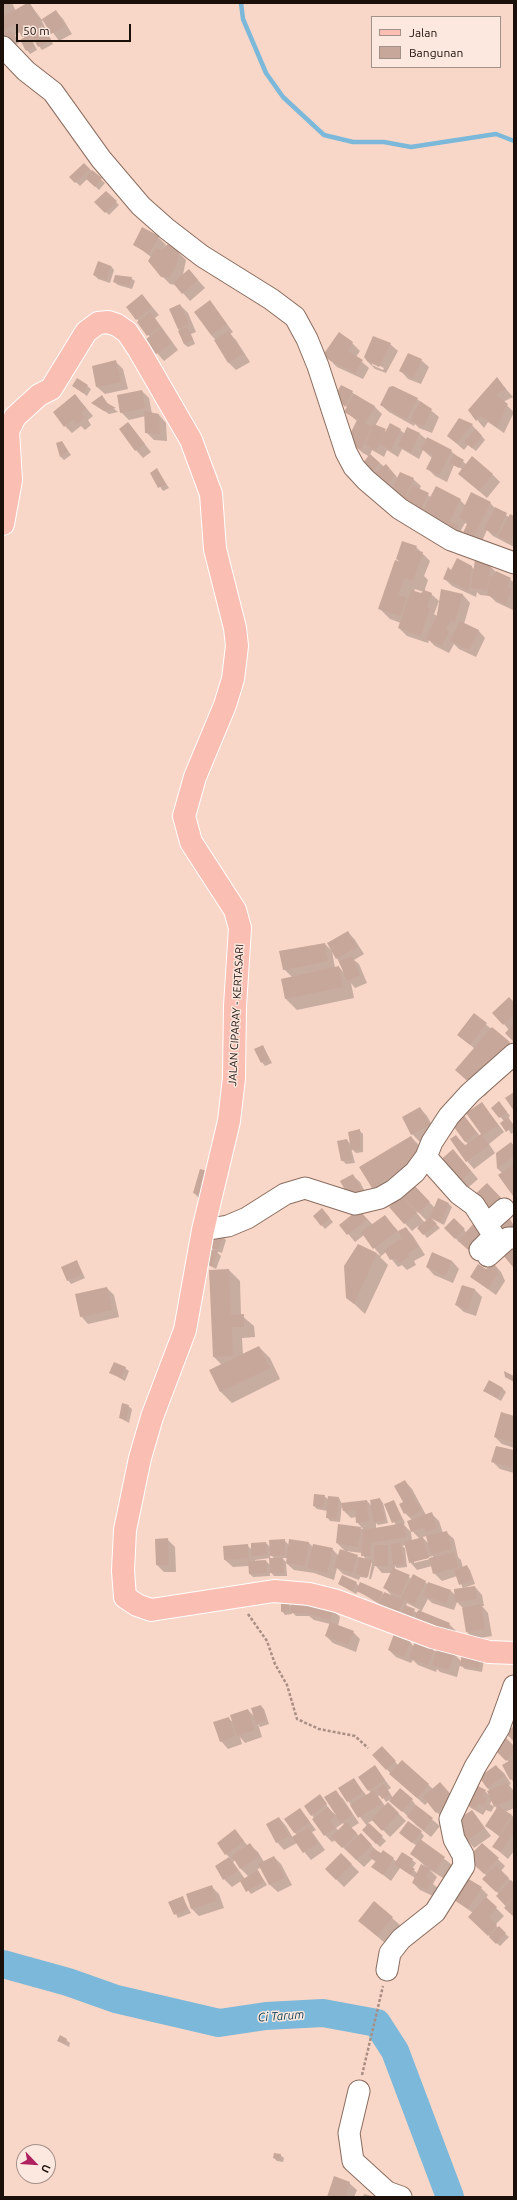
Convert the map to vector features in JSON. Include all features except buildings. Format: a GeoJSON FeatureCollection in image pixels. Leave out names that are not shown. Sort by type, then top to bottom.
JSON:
{"type":"FeatureCollection","features":[{"type":"Feature","properties":{"kind":"main road","name":"JALAN CIPARAY - KERTASARI"},"geometry":{"type":"LineString","coordinates":[[3,524],[10,492],[8,431],[15,416],[39,395],[51,388],[86,332],[98,323],[108,322],[117,325],[127,332],[192,440],[206,475],[211,494],[216,549],[235,628],[237,646],[233,679],[225,705],[195,777],[184,816],[192,842],[235,910],[240,928],[235,1006],[234,1078],[224,1145],[203,1230],[185,1330],[152,1417],[140,1458],[125,1530],[123,1571],[125,1597],[137,1605],[151,1610],[274,1591],[309,1594],[337,1601],[432,1637],[489,1652],[514,1652]]}},
{"type":"Feature","properties":{"kind":"street"},"geometry":{"type":"LineString","coordinates":[[3,47],[26,71],[53,92],[101,159],[141,206],[167,229],[202,256],[271,299],[295,318],[307,339],[318,366],[346,452],[354,467],[366,480],[400,509],[451,540],[514,563]]}},
{"type":"Feature","properties":{"kind":"street"},"geometry":{"type":"LineString","coordinates":[[203,1230],[228,1226],[247,1218],[285,1194],[305,1188],[355,1204],[380,1198],[394,1190],[414,1172],[426,1157],[432,1142],[449,1116],[470,1093],[514,1054]]}},
{"type":"Feature","properties":{"kind":"street"},"geometry":{"type":"LineString","coordinates":[[426,1157],[459,1194],[474,1205],[494,1236],[482,1255],[508,1238],[514,1238]]}},
{"type":"Feature","properties":{"kind":"street"},"geometry":{"type":"LineString","coordinates":[[487,1224],[504,1209]]}},
{"type":"Feature","properties":{"kind":"street"},"geometry":{"type":"LineString","coordinates":[[386,1970],[390,1953],[401,1940],[434,1912],[464,1866],[463,1855],[454,1839],[450,1819],[475,1767],[499,1728],[514,1686]]}},
{"type":"Feature","properties":{"kind":"street"},"geometry":{"type":"LineString","coordinates":[[358,2091],[349,2133],[353,2161],[387,2192],[401,2197]]}},
{"type":"Feature","properties":{"kind":"path"},"geometry":{"type":"LineString","coordinates":[[243,1611],[251,1616],[267,1641],[276,1664],[289,1690],[297,1719],[319,1729],[355,1736],[368,1748]]}},
{"type":"Feature","properties":{"kind":"path"},"geometry":{"type":"LineString","coordinates":[[358,2091],[386,1970]]}},
{"type":"Feature","properties":{"kind":"waterway"},"geometry":{"type":"LineString","coordinates":[[241,3],[243,19],[266,73],[283,97],[324,135],[353,142],[384,142],[411,147],[496,134],[514,141]]}},
{"type":"Feature","properties":{"kind":"waterway","name":"Ci Tarum"},"geometry":{"type":"LineString","coordinates":[[3,1964],[68,1982],[116,1999],[219,2023],[266,2016],[323,2013],[377,2023],[395,2051],[450,2197]]}}]}
